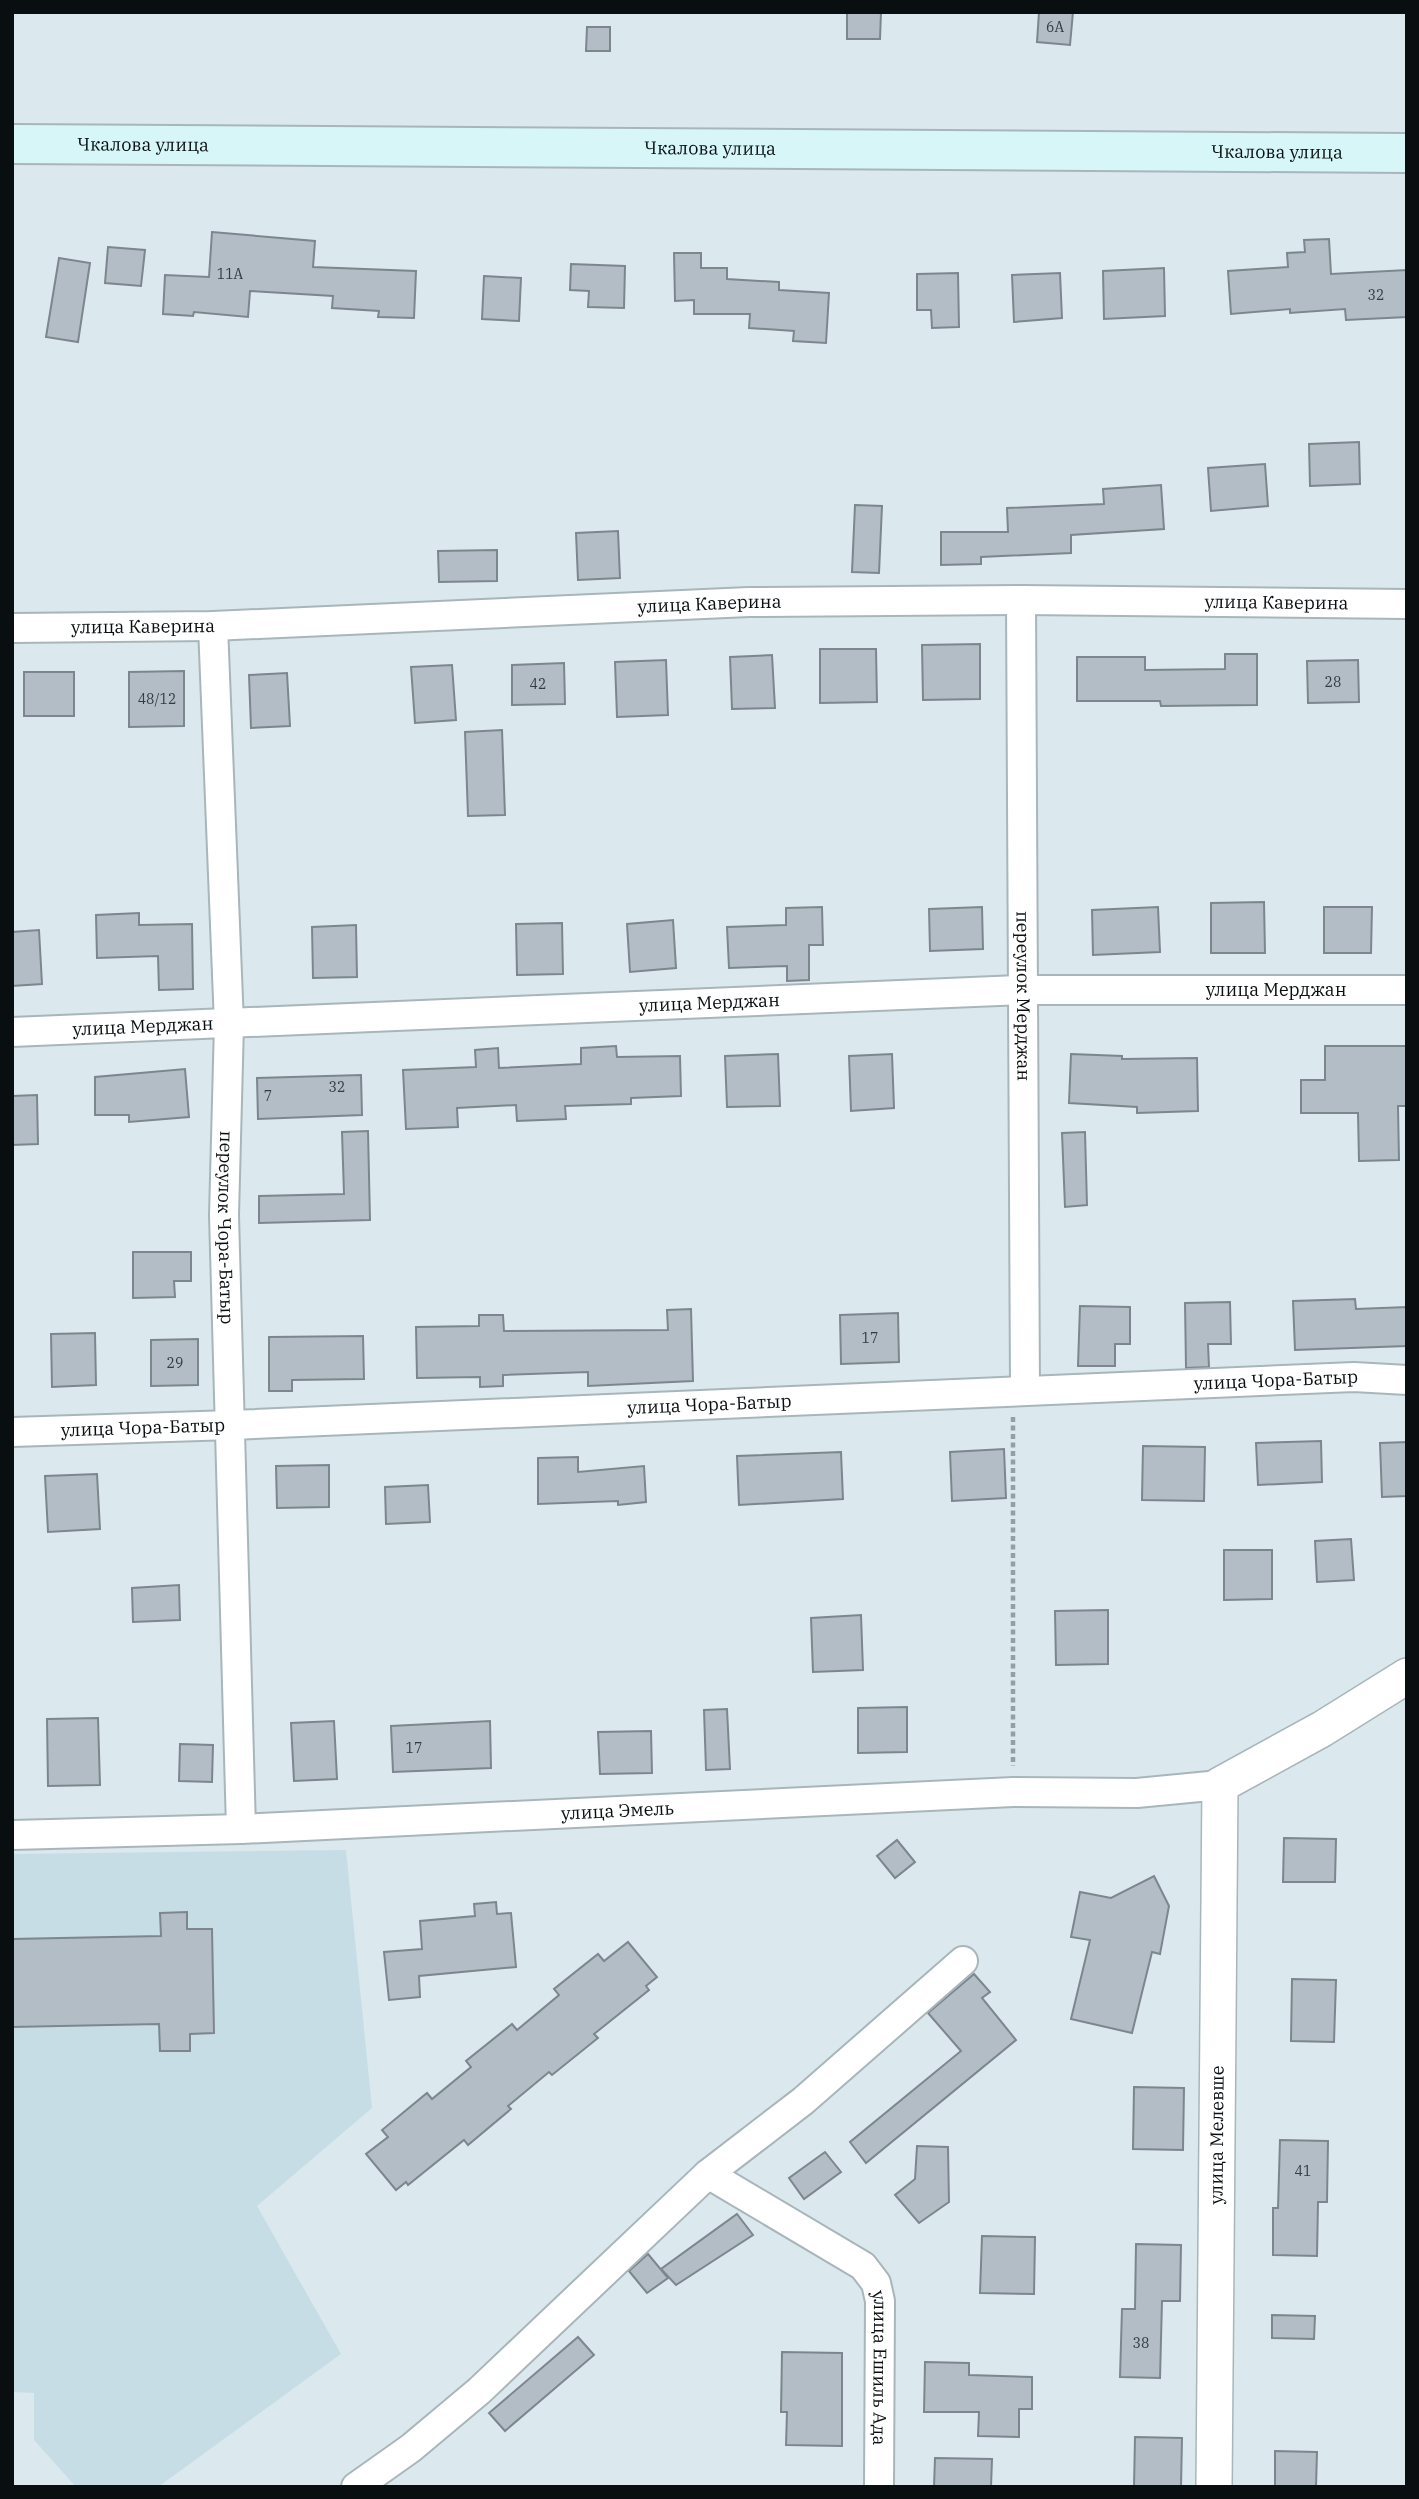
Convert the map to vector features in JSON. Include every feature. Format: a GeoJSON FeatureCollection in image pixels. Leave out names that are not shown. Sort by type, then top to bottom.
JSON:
{"type":"FeatureCollection","features":[{"type":"Feature","properties":{"kind":"main road","name":"Чкалова улица"},"geometry":{"type":"LineString","coordinates":[[12,144],[1407,153]]}},
{"type":"Feature","properties":{"kind":"street","name":"улица Каверина"},"geometry":{"type":"LineString","coordinates":[[12,628],[214,626],[749,602],[1021,600],[1407,604]]}},
{"type":"Feature","properties":{"kind":"street","name":"переулок Мерджан"},"geometry":{"type":"LineString","coordinates":[[1019,1391],[1021,600]]}},
{"type":"Feature","properties":{"kind":"street","name":"переулок Чора-Батыр"},"geometry":{"type":"LineString","coordinates":[[214,626],[229,1024],[224,1215],[232,1425],[241,1829]]}},
{"type":"Feature","properties":{"kind":"street","name":"улица Мерджан"},"geometry":{"type":"LineString","coordinates":[[12,1032],[1021,990],[1407,990]]}},
{"type":"Feature","properties":{"kind":"street","name":"улица Чора-Батыр"},"geometry":{"type":"LineString","coordinates":[[12,1432],[1354,1377],[1407,1380]]}},
{"type":"Feature","properties":{"kind":"street"},"geometry":{"type":"LineString","coordinates":[[1220,1785],[1322,1728],[1407,1676]]}},
{"type":"Feature","properties":{"kind":"street","name":"улица Эмель"},"geometry":{"type":"LineString","coordinates":[[12,1835],[241,1829],[1013,1793],[1137,1793],[1220,1785]]}},
{"type":"Feature","properties":{"kind":"street","name":"улица Мелевше"},"geometry":{"type":"LineString","coordinates":[[1214,2487],[1220,1785]]}},
{"type":"Feature","properties":{"kind":"street"},"geometry":{"type":"LineString","coordinates":[[356,2487],[411,2448],[479,2391],[708,2174],[803,2101],[963,1961]]}},
{"type":"Feature","properties":{"kind":"street","name":"улица Ешиль Ада"},"geometry":{"type":"LineString","coordinates":[[708,2174],[863,2266],[876,2283],[880,2301],[879,2487]]}},
{"type":"Feature","properties":{"kind":"path"},"geometry":{"type":"LineString","coordinates":[[1013,1793],[1019,1391]]}},
{"type":"Feature","properties":{"kind":"shaded area"},"geometry":{"type":"Polygon","coordinates":[[[346,1850],[372,2108],[257,2206],[341,2354],[158,2487],[76,2487],[34,2440],[34,2393],[12,2392],[12,1854],[346,1850]]]}},
{"type":"Feature","properties":{"kind":"building"},"geometry":{"type":"Polygon","coordinates":[[[847,12],[881,12],[880,39],[847,39],[847,12]]]}},
{"type":"Feature","properties":{"kind":"building"},"geometry":{"type":"Polygon","coordinates":[[[1039,12],[1073,12],[1070,45],[1037,42],[1039,12]]]}},
{"type":"Feature","properties":{"kind":"building"},"geometry":{"type":"Polygon","coordinates":[[[587,27],[610,27],[610,51],[586,51],[587,27]]]}},
{"type":"Feature","properties":{"kind":"building"},"geometry":{"type":"Polygon","coordinates":[[[212,232],[315,241],[313,267],[416,271],[414,318],[378,317],[379,311],[332,308],[333,296],[250,291],[248,317],[194,312],[193,316],[163,314],[165,275],[209,277],[212,232]]]}},
{"type":"Feature","properties":{"kind":"building"},"geometry":{"type":"Polygon","coordinates":[[[1329,239],[1331,274],[1407,270],[1407,317],[1346,320],[1345,309],[1290,313],[1290,309],[1231,314],[1228,271],[1288,267],[1287,253],[1305,252],[1304,240],[1329,239]]]}},
{"type":"Feature","properties":{"kind":"building"},"geometry":{"type":"Polygon","coordinates":[[[108,247],[145,250],[141,286],[105,283],[108,247]]]}},
{"type":"Feature","properties":{"kind":"building"},"geometry":{"type":"Polygon","coordinates":[[[674,253],[701,253],[701,268],[727,268],[727,279],[779,282],[779,290],[829,293],[826,343],[793,341],[794,331],[749,328],[750,314],[694,314],[694,300],[675,301],[674,253]]]}},
{"type":"Feature","properties":{"kind":"building"},"geometry":{"type":"Polygon","coordinates":[[[59,258],[90,263],[78,342],[46,337],[59,258]]]}},
{"type":"Feature","properties":{"kind":"building"},"geometry":{"type":"Polygon","coordinates":[[[571,264],[625,266],[624,308],[588,307],[589,291],[570,290],[571,264]]]}},
{"type":"Feature","properties":{"kind":"building"},"geometry":{"type":"Polygon","coordinates":[[[1164,268],[1165,316],[1104,319],[1103,271],[1164,268]]]}},
{"type":"Feature","properties":{"kind":"building"},"geometry":{"type":"Polygon","coordinates":[[[958,273],[959,327],[932,328],[931,310],[917,310],[917,274],[958,273]]]}},
{"type":"Feature","properties":{"kind":"building"},"geometry":{"type":"Polygon","coordinates":[[[1060,273],[1062,318],[1014,322],[1012,275],[1060,273]]]}},
{"type":"Feature","properties":{"kind":"building"},"geometry":{"type":"Polygon","coordinates":[[[484,276],[521,278],[519,321],[482,319],[484,276]]]}},
{"type":"Feature","properties":{"kind":"building"},"geometry":{"type":"Polygon","coordinates":[[[1359,442],[1360,484],[1310,486],[1309,444],[1359,442]]]}},
{"type":"Feature","properties":{"kind":"building"},"geometry":{"type":"Polygon","coordinates":[[[1265,464],[1268,506],[1211,511],[1208,468],[1265,464]]]}},
{"type":"Feature","properties":{"kind":"building"},"geometry":{"type":"Polygon","coordinates":[[[1161,485],[1164,529],[1071,535],[1071,553],[981,557],[981,564],[941,565],[941,532],[1008,532],[1007,508],[1104,504],[1103,489],[1161,485]]]}},
{"type":"Feature","properties":{"kind":"building"},"geometry":{"type":"Polygon","coordinates":[[[855,505],[882,506],[879,573],[852,572],[855,505]]]}},
{"type":"Feature","properties":{"kind":"building"},"geometry":{"type":"Polygon","coordinates":[[[618,531],[620,578],[578,580],[576,533],[618,531]]]}},
{"type":"Feature","properties":{"kind":"building"},"geometry":{"type":"Polygon","coordinates":[[[497,550],[497,581],[439,582],[438,551],[497,550]]]}},
{"type":"Feature","properties":{"kind":"building"},"geometry":{"type":"Polygon","coordinates":[[[980,644],[980,699],[923,700],[922,645],[980,644]]]}},
{"type":"Feature","properties":{"kind":"building"},"geometry":{"type":"Polygon","coordinates":[[[820,649],[876,649],[877,702],[820,703],[820,649]]]}},
{"type":"Feature","properties":{"kind":"building"},"geometry":{"type":"Polygon","coordinates":[[[1225,654],[1257,654],[1257,705],[1161,706],[1160,701],[1077,701],[1077,657],[1145,657],[1145,670],[1225,669],[1225,654]]]}},
{"type":"Feature","properties":{"kind":"building"},"geometry":{"type":"Polygon","coordinates":[[[772,655],[775,708],[732,709],[730,657],[772,655]]]}},
{"type":"Feature","properties":{"kind":"building"},"geometry":{"type":"Polygon","coordinates":[[[666,660],[668,715],[617,717],[615,662],[666,660]]]}},
{"type":"Feature","properties":{"kind":"building"},"geometry":{"type":"Polygon","coordinates":[[[1358,660],[1359,702],[1308,703],[1307,661],[1358,660]]]}},
{"type":"Feature","properties":{"kind":"building"},"geometry":{"type":"Polygon","coordinates":[[[564,663],[565,704],[512,705],[512,665],[564,663]]]}},
{"type":"Feature","properties":{"kind":"building"},"geometry":{"type":"Polygon","coordinates":[[[452,665],[456,720],[415,723],[411,667],[452,665]]]}},
{"type":"Feature","properties":{"kind":"building"},"geometry":{"type":"Polygon","coordinates":[[[184,671],[184,726],[129,727],[129,672],[184,671]]]}},
{"type":"Feature","properties":{"kind":"building"},"geometry":{"type":"Polygon","coordinates":[[[24,672],[74,672],[74,716],[24,716],[24,672]]]}},
{"type":"Feature","properties":{"kind":"building"},"geometry":{"type":"Polygon","coordinates":[[[287,673],[290,726],[251,728],[249,675],[287,673]]]}},
{"type":"Feature","properties":{"kind":"building"},"geometry":{"type":"Polygon","coordinates":[[[502,730],[505,815],[468,816],[465,732],[502,730]]]}},
{"type":"Feature","properties":{"kind":"building"},"geometry":{"type":"Polygon","coordinates":[[[1264,902],[1265,953],[1211,953],[1211,903],[1264,902]]]}},
{"type":"Feature","properties":{"kind":"building"},"geometry":{"type":"Polygon","coordinates":[[[822,907],[823,945],[809,945],[809,980],[787,981],[787,966],[729,968],[727,927],[786,925],[786,908],[822,907]]]}},
{"type":"Feature","properties":{"kind":"building"},"geometry":{"type":"Polygon","coordinates":[[[982,907],[983,949],[930,951],[929,909],[982,907]]]}},
{"type":"Feature","properties":{"kind":"building"},"geometry":{"type":"Polygon","coordinates":[[[1158,907],[1160,952],[1093,955],[1092,910],[1158,907]]]}},
{"type":"Feature","properties":{"kind":"building"},"geometry":{"type":"Polygon","coordinates":[[[1324,907],[1372,907],[1371,953],[1324,953],[1324,907]]]}},
{"type":"Feature","properties":{"kind":"building"},"geometry":{"type":"Polygon","coordinates":[[[139,913],[139,925],[192,924],[193,989],[159,990],[158,956],[97,958],[96,915],[139,913]]]}},
{"type":"Feature","properties":{"kind":"building"},"geometry":{"type":"Polygon","coordinates":[[[673,920],[676,968],[630,972],[627,924],[673,920]]]}},
{"type":"Feature","properties":{"kind":"building"},"geometry":{"type":"Polygon","coordinates":[[[562,923],[563,974],[517,975],[516,924],[562,923]]]}},
{"type":"Feature","properties":{"kind":"building"},"geometry":{"type":"Polygon","coordinates":[[[356,925],[357,977],[313,978],[312,927],[356,925]]]}},
{"type":"Feature","properties":{"kind":"building"},"geometry":{"type":"Polygon","coordinates":[[[39,930],[42,984],[12,986],[12,932],[39,930]]]}},
{"type":"Feature","properties":{"kind":"building"},"geometry":{"type":"Polygon","coordinates":[[[616,1046],[617,1057],[680,1056],[681,1096],[631,1098],[631,1104],[565,1106],[566,1119],[517,1121],[516,1105],[457,1108],[458,1127],[406,1129],[403,1070],[476,1067],[475,1050],[498,1048],[499,1068],[581,1064],[581,1048],[616,1046]]]}},
{"type":"Feature","properties":{"kind":"building"},"geometry":{"type":"Polygon","coordinates":[[[1325,1046],[1407,1046],[1407,1106],[1398,1106],[1399,1160],[1359,1161],[1358,1113],[1301,1113],[1301,1080],[1325,1080],[1325,1046]]]}},
{"type":"Feature","properties":{"kind":"building"},"geometry":{"type":"Polygon","coordinates":[[[778,1054],[780,1106],[727,1107],[725,1056],[778,1054]]]}},
{"type":"Feature","properties":{"kind":"building"},"geometry":{"type":"Polygon","coordinates":[[[892,1054],[894,1108],[851,1111],[849,1056],[892,1054]]]}},
{"type":"Feature","properties":{"kind":"building"},"geometry":{"type":"Polygon","coordinates":[[[1071,1054],[1122,1056],[1122,1059],[1197,1058],[1198,1111],[1137,1113],[1137,1107],[1069,1103],[1071,1054]]]}},
{"type":"Feature","properties":{"kind":"building"},"geometry":{"type":"Polygon","coordinates":[[[185,1069],[189,1117],[129,1122],[129,1115],[95,1115],[95,1077],[185,1069]]]}},
{"type":"Feature","properties":{"kind":"building"},"geometry":{"type":"Polygon","coordinates":[[[361,1075],[362,1115],[258,1119],[257,1078],[361,1075]]]}},
{"type":"Feature","properties":{"kind":"building"},"geometry":{"type":"Polygon","coordinates":[[[37,1095],[38,1144],[12,1145],[12,1096],[37,1095]]]}},
{"type":"Feature","properties":{"kind":"building"},"geometry":{"type":"Polygon","coordinates":[[[368,1131],[370,1220],[259,1223],[259,1196],[344,1194],[342,1132],[368,1131]]]}},
{"type":"Feature","properties":{"kind":"building"},"geometry":{"type":"Polygon","coordinates":[[[1085,1132],[1087,1205],[1065,1207],[1062,1133],[1085,1132]]]}},
{"type":"Feature","properties":{"kind":"building"},"geometry":{"type":"Polygon","coordinates":[[[133,1252],[191,1252],[191,1281],[174,1281],[175,1297],[133,1298],[133,1252]]]}},
{"type":"Feature","properties":{"kind":"building"},"geometry":{"type":"Polygon","coordinates":[[[1355,1299],[1356,1309],[1407,1307],[1407,1346],[1295,1350],[1293,1301],[1355,1299]]]}},
{"type":"Feature","properties":{"kind":"building"},"geometry":{"type":"Polygon","coordinates":[[[1230,1302],[1231,1344],[1208,1344],[1209,1367],[1186,1368],[1185,1303],[1230,1302]]]}},
{"type":"Feature","properties":{"kind":"building"},"geometry":{"type":"Polygon","coordinates":[[[1080,1306],[1130,1307],[1130,1344],[1115,1344],[1115,1366],[1078,1366],[1080,1306]]]}},
{"type":"Feature","properties":{"kind":"building"},"geometry":{"type":"Polygon","coordinates":[[[691,1309],[693,1381],[588,1386],[588,1372],[503,1375],[503,1386],[480,1387],[480,1377],[417,1378],[416,1327],[479,1326],[479,1315],[503,1315],[504,1331],[668,1330],[667,1310],[691,1309]]]}},
{"type":"Feature","properties":{"kind":"building"},"geometry":{"type":"Polygon","coordinates":[[[898,1313],[899,1362],[841,1364],[840,1315],[898,1313]]]}},
{"type":"Feature","properties":{"kind":"building"},"geometry":{"type":"Polygon","coordinates":[[[95,1333],[96,1385],[52,1387],[51,1334],[95,1333]]]}},
{"type":"Feature","properties":{"kind":"building"},"geometry":{"type":"Polygon","coordinates":[[[363,1336],[364,1379],[292,1380],[292,1391],[269,1391],[269,1337],[363,1336]]]}},
{"type":"Feature","properties":{"kind":"building"},"geometry":{"type":"Polygon","coordinates":[[[198,1339],[198,1385],[151,1386],[151,1340],[198,1339]]]}},
{"type":"Feature","properties":{"kind":"building"},"geometry":{"type":"Polygon","coordinates":[[[1321,1441],[1322,1482],[1258,1485],[1256,1443],[1321,1441]]]}},
{"type":"Feature","properties":{"kind":"building"},"geometry":{"type":"Polygon","coordinates":[[[1407,1442],[1407,1496],[1382,1497],[1380,1443],[1407,1442]]]}},
{"type":"Feature","properties":{"kind":"building"},"geometry":{"type":"Polygon","coordinates":[[[1143,1446],[1205,1447],[1204,1501],[1142,1500],[1143,1446]]]}},
{"type":"Feature","properties":{"kind":"building"},"geometry":{"type":"Polygon","coordinates":[[[1004,1449],[1006,1498],[952,1501],[950,1452],[1004,1449]]]}},
{"type":"Feature","properties":{"kind":"building"},"geometry":{"type":"Polygon","coordinates":[[[841,1452],[843,1499],[739,1505],[737,1456],[841,1452]]]}},
{"type":"Feature","properties":{"kind":"building"},"geometry":{"type":"Polygon","coordinates":[[[578,1457],[578,1472],[644,1466],[646,1502],[618,1505],[618,1501],[538,1504],[538,1458],[578,1457]]]}},
{"type":"Feature","properties":{"kind":"building"},"geometry":{"type":"Polygon","coordinates":[[[329,1465],[329,1507],[277,1508],[276,1466],[329,1465]]]}},
{"type":"Feature","properties":{"kind":"building"},"geometry":{"type":"Polygon","coordinates":[[[97,1474],[100,1529],[48,1532],[45,1476],[97,1474]]]}},
{"type":"Feature","properties":{"kind":"building"},"geometry":{"type":"Polygon","coordinates":[[[428,1485],[430,1522],[386,1524],[385,1487],[428,1485]]]}},
{"type":"Feature","properties":{"kind":"building"},"geometry":{"type":"Polygon","coordinates":[[[1351,1539],[1354,1580],[1317,1582],[1315,1541],[1351,1539]]]}},
{"type":"Feature","properties":{"kind":"building"},"geometry":{"type":"Polygon","coordinates":[[[1224,1550],[1272,1550],[1272,1599],[1224,1600],[1224,1550]]]}},
{"type":"Feature","properties":{"kind":"building"},"geometry":{"type":"Polygon","coordinates":[[[179,1585],[180,1620],[133,1622],[132,1588],[179,1585]]]}},
{"type":"Feature","properties":{"kind":"building"},"geometry":{"type":"Polygon","coordinates":[[[1108,1610],[1108,1664],[1056,1665],[1055,1611],[1108,1610]]]}},
{"type":"Feature","properties":{"kind":"building"},"geometry":{"type":"Polygon","coordinates":[[[861,1615],[863,1670],[813,1672],[811,1618],[861,1615]]]}},
{"type":"Feature","properties":{"kind":"building"},"geometry":{"type":"Polygon","coordinates":[[[907,1707],[907,1752],[858,1753],[858,1708],[907,1707]]]}},
{"type":"Feature","properties":{"kind":"building"},"geometry":{"type":"Polygon","coordinates":[[[727,1709],[730,1769],[706,1770],[704,1710],[727,1709]]]}},
{"type":"Feature","properties":{"kind":"building"},"geometry":{"type":"Polygon","coordinates":[[[98,1718],[100,1785],[48,1786],[47,1719],[98,1718]]]}},
{"type":"Feature","properties":{"kind":"building"},"geometry":{"type":"Polygon","coordinates":[[[334,1721],[337,1779],[294,1781],[291,1723],[334,1721]]]}},
{"type":"Feature","properties":{"kind":"building"},"geometry":{"type":"Polygon","coordinates":[[[490,1721],[491,1768],[393,1772],[391,1726],[490,1721]]]}},
{"type":"Feature","properties":{"kind":"building"},"geometry":{"type":"Polygon","coordinates":[[[651,1731],[652,1773],[600,1774],[598,1732],[651,1731]]]}},
{"type":"Feature","properties":{"kind":"building"},"geometry":{"type":"Polygon","coordinates":[[[180,1744],[213,1745],[212,1782],[179,1781],[180,1744]]]}},
{"type":"Feature","properties":{"kind":"building"},"geometry":{"type":"Polygon","coordinates":[[[1284,1838],[1336,1839],[1335,1882],[1283,1882],[1284,1838]]]}},
{"type":"Feature","properties":{"kind":"building"},"geometry":{"type":"Polygon","coordinates":[[[897,1840],[915,1862],[895,1878],[877,1856],[897,1840]]]}},
{"type":"Feature","properties":{"kind":"building"},"geometry":{"type":"Polygon","coordinates":[[[1154,1876],[1169,1906],[1160,1954],[1152,1952],[1132,2033],[1071,2019],[1090,1940],[1071,1937],[1080,1892],[1111,1898],[1154,1876]]]}},
{"type":"Feature","properties":{"kind":"building"},"geometry":{"type":"Polygon","coordinates":[[[496,1902],[497,1914],[511,1913],[516,1967],[419,1976],[420,1997],[389,2000],[384,1952],[422,1949],[420,1921],[475,1916],[474,1904],[496,1902]]]}},
{"type":"Feature","properties":{"kind":"building"},"geometry":{"type":"Polygon","coordinates":[[[187,1912],[187,1929],[212,1929],[214,2033],[190,2034],[190,2051],[160,2051],[159,2024],[12,2027],[12,1939],[161,1936],[160,1913],[187,1912]]]}},
{"type":"Feature","properties":{"kind":"building"},"geometry":{"type":"Polygon","coordinates":[[[628,1942],[657,1977],[646,1986],[649,1990],[594,2034],[598,2038],[552,2075],[549,2072],[508,2106],[511,2109],[468,2145],[464,2140],[408,2185],[406,2182],[396,2190],[366,2154],[388,2137],[382,2130],[427,2093],[432,2099],[471,2067],[466,2061],[512,2024],[517,2030],[559,1995],[554,1989],[598,1954],[604,1961],[628,1942]]]}},
{"type":"Feature","properties":{"kind":"building"},"geometry":{"type":"Polygon","coordinates":[[[974,1974],[990,1992],[982,1998],[1016,2040],[866,2163],[850,2142],[961,2051],[928,2013],[974,1974]]]}},
{"type":"Feature","properties":{"kind":"building"},"geometry":{"type":"Polygon","coordinates":[[[1292,1979],[1336,1980],[1334,2042],[1291,2041],[1292,1979]]]}},
{"type":"Feature","properties":{"kind":"building"},"geometry":{"type":"Polygon","coordinates":[[[1134,2087],[1184,2088],[1183,2150],[1133,2149],[1134,2087]]]}},
{"type":"Feature","properties":{"kind":"building"},"geometry":{"type":"Polygon","coordinates":[[[1280,2140],[1328,2141],[1327,2202],[1318,2202],[1317,2256],[1273,2255],[1273,2208],[1278,2208],[1280,2140]]]}},
{"type":"Feature","properties":{"kind":"building"},"geometry":{"type":"Polygon","coordinates":[[[917,2146],[948,2147],[949,2202],[919,2223],[895,2195],[915,2179],[917,2146]]]}},
{"type":"Feature","properties":{"kind":"building"},"geometry":{"type":"Polygon","coordinates":[[[825,2152],[841,2172],[804,2199],[789,2178],[825,2152]]]}},
{"type":"Feature","properties":{"kind":"building"},"geometry":{"type":"Polygon","coordinates":[[[737,2214],[753,2235],[676,2285],[661,2269],[737,2214]]]}},
{"type":"Feature","properties":{"kind":"building"},"geometry":{"type":"Polygon","coordinates":[[[982,2236],[1035,2237],[1034,2294],[980,2293],[982,2236]]]}},
{"type":"Feature","properties":{"kind":"building"},"geometry":{"type":"Polygon","coordinates":[[[1136,2244],[1181,2245],[1180,2301],[1162,2301],[1160,2378],[1120,2377],[1122,2309],[1135,2309],[1136,2244]]]}},
{"type":"Feature","properties":{"kind":"building"},"geometry":{"type":"Polygon","coordinates":[[[648,2254],[668,2278],[647,2293],[629,2271],[648,2254]]]}},
{"type":"Feature","properties":{"kind":"building"},"geometry":{"type":"Polygon","coordinates":[[[1272,2315],[1315,2316],[1314,2339],[1272,2338],[1272,2315]]]}},
{"type":"Feature","properties":{"kind":"building"},"geometry":{"type":"Polygon","coordinates":[[[578,2337],[594,2355],[505,2431],[489,2413],[578,2337]]]}},
{"type":"Feature","properties":{"kind":"building"},"geometry":{"type":"Polygon","coordinates":[[[782,2352],[842,2353],[842,2446],[786,2445],[787,2412],[781,2412],[782,2352]]]}},
{"type":"Feature","properties":{"kind":"building"},"geometry":{"type":"Polygon","coordinates":[[[925,2362],[969,2363],[969,2375],[1032,2377],[1032,2409],[1019,2409],[1019,2437],[978,2436],[979,2412],[924,2412],[925,2362]]]}},
{"type":"Feature","properties":{"kind":"building"},"geometry":{"type":"Polygon","coordinates":[[[1135,2437],[1182,2438],[1181,2487],[1134,2487],[1135,2437]]]}},
{"type":"Feature","properties":{"kind":"building"},"geometry":{"type":"Polygon","coordinates":[[[1275,2451],[1317,2452],[1316,2487],[1275,2487],[1275,2451]]]}},
{"type":"Feature","properties":{"kind":"building"},"geometry":{"type":"Polygon","coordinates":[[[935,2458],[992,2459],[991,2487],[934,2487],[935,2458]]]}}]}
